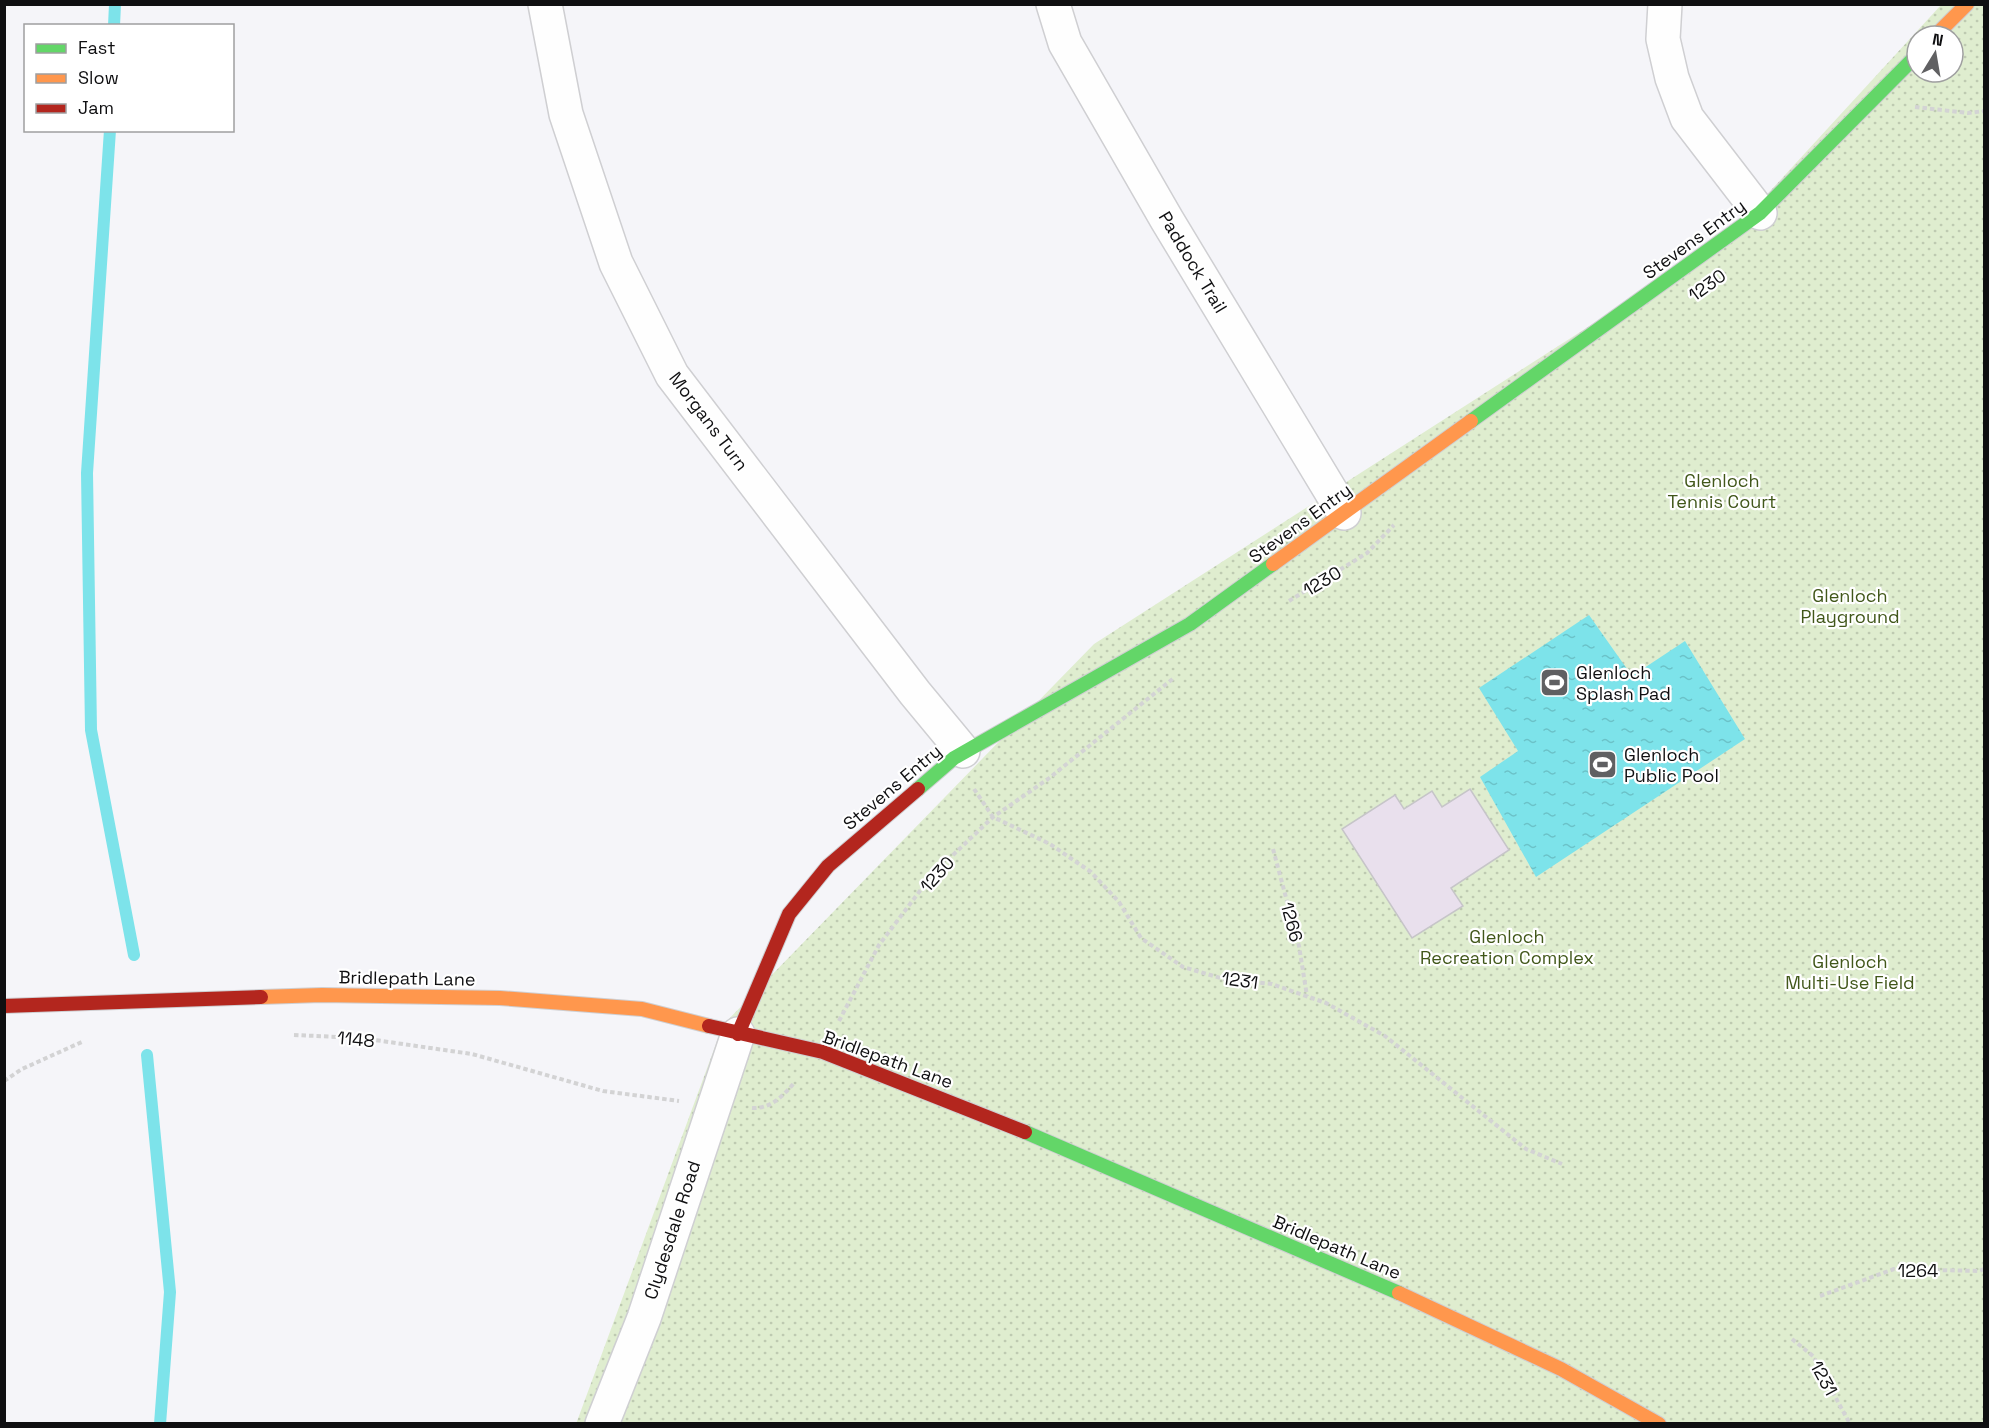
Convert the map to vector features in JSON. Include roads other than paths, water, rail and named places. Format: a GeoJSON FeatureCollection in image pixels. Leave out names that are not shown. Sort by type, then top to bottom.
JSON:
{"type":"FeatureCollection","features":[{"type":"Feature","properties":{"kind":"street","name":"Morgans Turn"},"geometry":{"type":"LineString","coordinates":[[545,4],[566,114],[616,263],[672,375],[781,514],[959,754]]}},
{"type":"Feature","properties":{"kind":"street","name":"Paddock Trail"},"geometry":{"type":"LineString","coordinates":[[1053,4],[1065,43],[1185,249],[1344,513]]}},
{"type":"Feature","properties":{"kind":"street"},"geometry":{"type":"LineString","coordinates":[[1665,4],[1662,39],[1672,78],[1687,118],[1760,213]]}},
{"type":"Feature","properties":{"kind":"street"},"geometry":{"type":"LineString","coordinates":[[1947,24],[1967,4]]}},
{"type":"Feature","properties":{"kind":"street","name":"Stevens Entry"},"geometry":{"type":"LineString","coordinates":[[738,1034],[789,914],[828,866],[959,754],[1190,624],[1760,213],[1905,67]]}},
{"type":"Feature","properties":{"kind":"street","name":"Bridlepath Lane"},"geometry":{"type":"LineString","coordinates":[[4,1006],[322,995],[500,998],[642,1009],[738,1034],[823,1052],[971,1109],[1440,1311],[1561,1368],[1659,1424]]}},
{"type":"Feature","properties":{"kind":"street","name":"Clydesdale Road"},"geometry":{"type":"LineString","coordinates":[[602,1424],[644,1318],[712,1105],[738,1034]]}},
{"type":"Feature","properties":{"kind":"water","name":"Glenloch Public Pool"},"geometry":{"type":"Polygon","coordinates":[[[1589,615],[1632,676],[1685,641],[1745,739],[1536,877],[1480,777],[1518,751],[1479,688],[1589,615]]]}},
{"type":"Feature","properties":{"kind":"waterway"},"geometry":{"type":"LineString","coordinates":[[114,24],[115,4]]}},
{"type":"Feature","properties":{"kind":"waterway"},"geometry":{"type":"LineString","coordinates":[[110,132],[87,473],[91,730],[134,955]]}},
{"type":"Feature","properties":{"kind":"waterway"},"geometry":{"type":"LineString","coordinates":[[147,1055],[170,1292],[160,1424]]}},
{"type":"Feature","properties":{"kind":"place","name":"Glenloch Splash Pad"},"geometry":{"type":"Point","coordinates":[1555,682]}},
{"type":"Feature","properties":{"kind":"place","name":"Glenloch Public Pool"},"geometry":{"type":"Point","coordinates":[1603,764]}},
{"type":"Feature","properties":{"kind":"park label","name":"Glenloch Tennis Court"},"geometry":{"type":"Point","coordinates":[1722,490]}},
{"type":"Feature","properties":{"kind":"park label","name":"Glenloch Playground"},"geometry":{"type":"Point","coordinates":[1850,605]}},
{"type":"Feature","properties":{"kind":"park label","name":"Glenloch Recreation Complex"},"geometry":{"type":"Point","coordinates":[1507,946]}},
{"type":"Feature","properties":{"kind":"park label","name":"Glenloch Multi-Use Field"},"geometry":{"type":"Point","coordinates":[1850,971]}}]}
